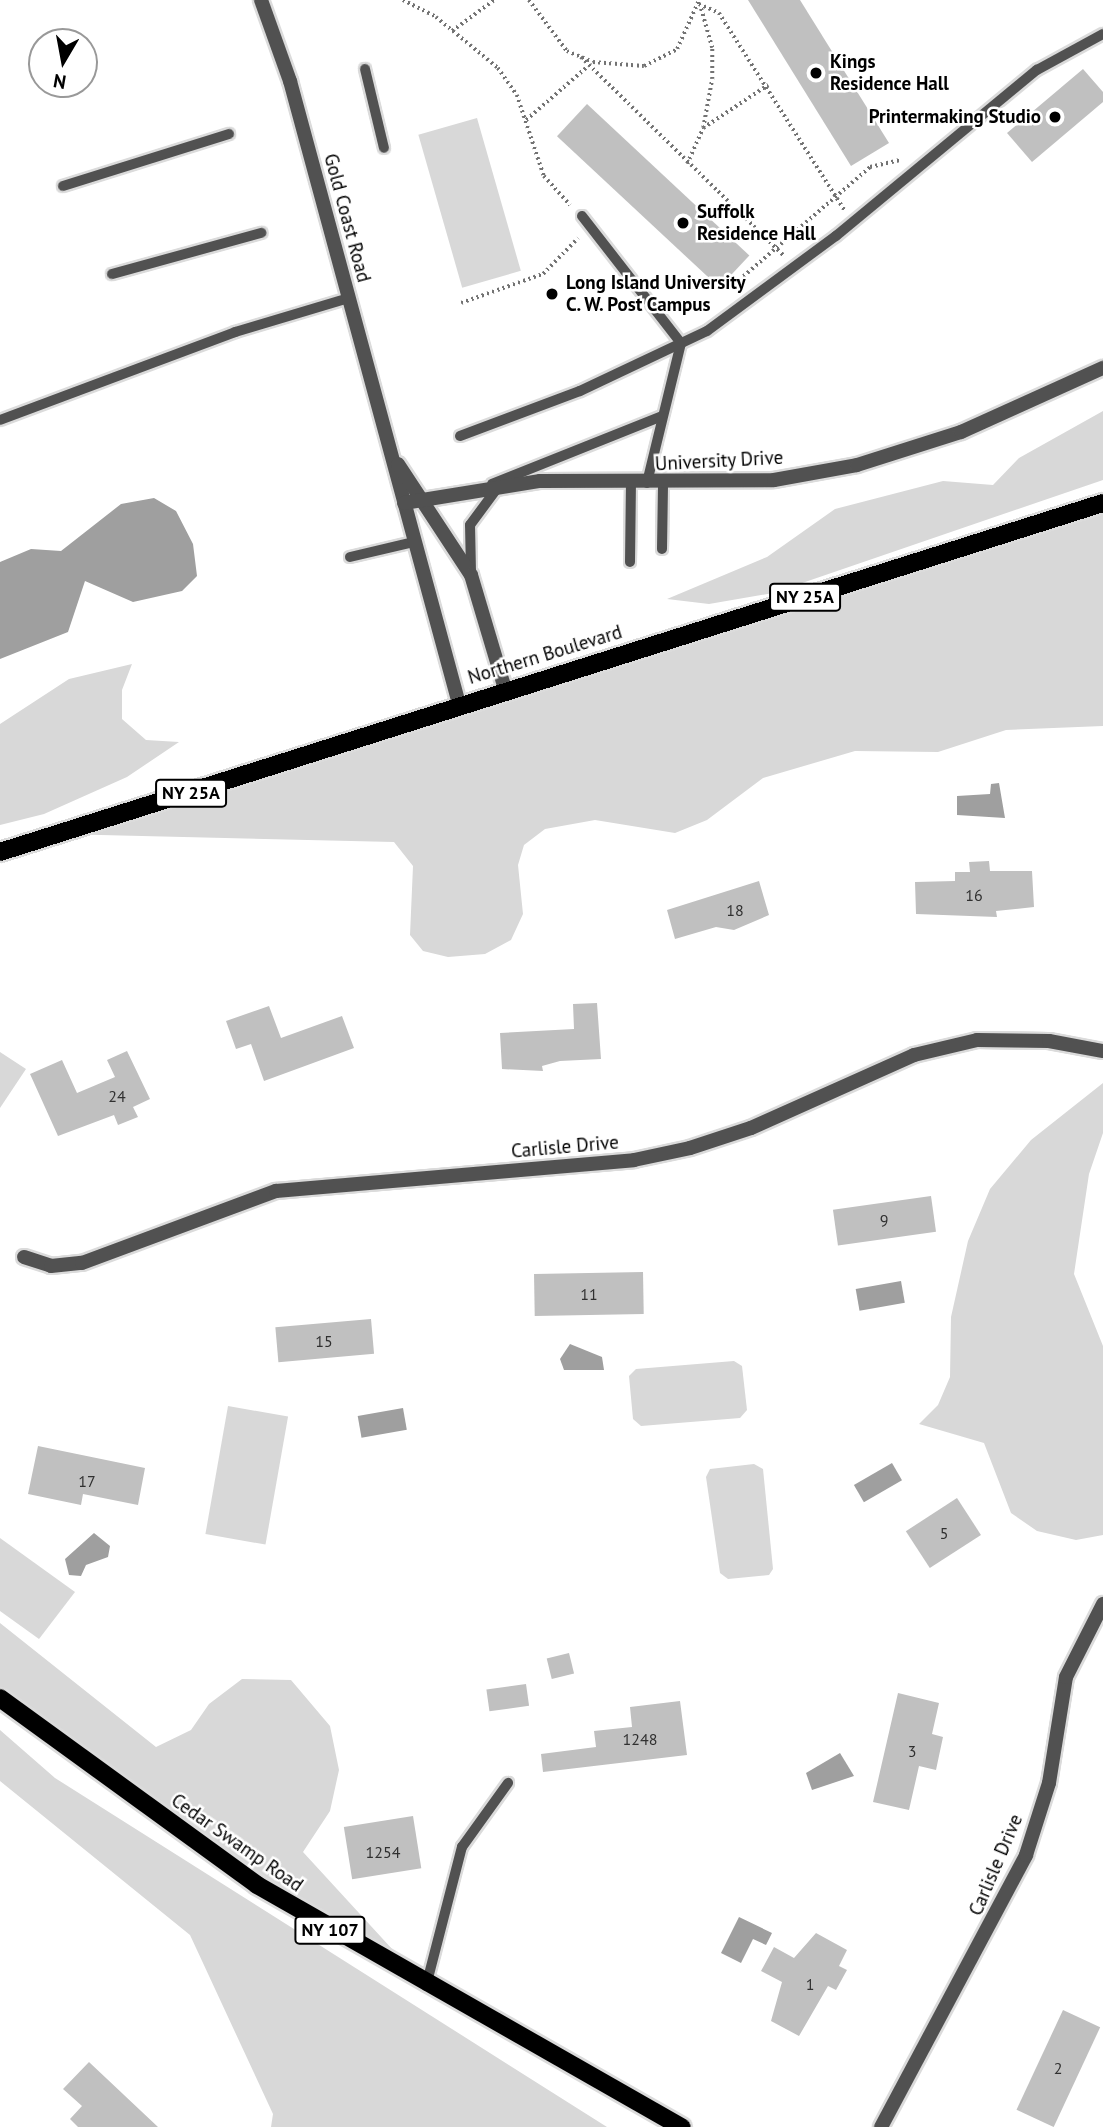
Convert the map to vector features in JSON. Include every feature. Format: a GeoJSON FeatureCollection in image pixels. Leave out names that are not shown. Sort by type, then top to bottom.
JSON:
{"type":"FeatureCollection","features":[{"type":"Feature","properties":{"kind":"main road","name":"Northern Boulevard"},"geometry":{"type":"LineString","coordinates":[[0,852],[505,689],[1103,503]]}},
{"type":"Feature","properties":{"kind":"main road","name":"Cedar Swamp Road"},"geometry":{"type":"LineString","coordinates":[[0,1698],[257,1885],[426,1986],[682,2127]]}},
{"type":"Feature","properties":{"kind":"street","name":"Gold Coast Road"},"geometry":{"type":"LineString","coordinates":[[261,0],[349,298],[387,449],[458,704]]}},
{"type":"Feature","properties":{"kind":"street","name":"University Drive"},"geometry":{"type":"LineString","coordinates":[[404,503],[500,486],[774,480],[857,465],[961,432],[1103,368]]}},
{"type":"Feature","properties":{"kind":"street","name":"Gold Coast Road"},"geometry":{"type":"LineString","coordinates":[[387,449],[471,575],[505,689]]}},
{"type":"Feature","properties":{"kind":"street","name":"Carlisle Drive"},"geometry":{"type":"LineString","coordinates":[[24,1257],[51,1266],[82,1264],[276,1191],[634,1160],[690,1148],[751,1128],[914,1055],[977,1040],[1049,1041],[1103,1051]]}},
{"type":"Feature","properties":{"kind":"street","name":"Carlisle Drive"},"geometry":{"type":"LineString","coordinates":[[881,2127],[1026,1855],[1049,1783],[1066,1677],[1103,1604]]}},
{"type":"Feature","properties":{"kind":"lane"},"geometry":{"type":"LineString","coordinates":[[460,436],[580,391],[707,331],[791,263],[852,221],[1037,70],[1103,34]]}},
{"type":"Feature","properties":{"kind":"lane"},"geometry":{"type":"LineString","coordinates":[[365,69],[384,148]]}},
{"type":"Feature","properties":{"kind":"lane"},"geometry":{"type":"LineString","coordinates":[[63,186],[229,134]]}},
{"type":"Feature","properties":{"kind":"lane"},"geometry":{"type":"LineString","coordinates":[[582,216],[681,343]]}},
{"type":"Feature","properties":{"kind":"lane"},"geometry":{"type":"LineString","coordinates":[[112,274],[261,233]]}},
{"type":"Feature","properties":{"kind":"lane"},"geometry":{"type":"LineString","coordinates":[[0,420],[235,332],[349,298]]}},
{"type":"Feature","properties":{"kind":"lane"},"geometry":{"type":"LineString","coordinates":[[647,483],[681,343]]}},
{"type":"Feature","properties":{"kind":"lane"},"geometry":{"type":"LineString","coordinates":[[479,489],[662,416]]}},
{"type":"Feature","properties":{"kind":"lane"},"geometry":{"type":"LineString","coordinates":[[630,562],[631,483]]}},
{"type":"Feature","properties":{"kind":"lane"},"geometry":{"type":"LineString","coordinates":[[662,550],[663,484]]}},
{"type":"Feature","properties":{"kind":"lane"},"geometry":{"type":"LineString","coordinates":[[471,575],[470,525],[500,486]]}},
{"type":"Feature","properties":{"kind":"lane"},"geometry":{"type":"LineString","coordinates":[[350,557],[414,542]]}},
{"type":"Feature","properties":{"kind":"lane"},"geometry":{"type":"LineString","coordinates":[[426,1986],[462,1847],[508,1783]]}},
{"type":"Feature","properties":{"kind":"path"},"geometry":{"type":"LineString","coordinates":[[403,0],[452,31],[498,68],[526,120],[544,176],[582,216]]}},
{"type":"Feature","properties":{"kind":"path"},"geometry":{"type":"LineString","coordinates":[[452,31],[494,0]]}},
{"type":"Feature","properties":{"kind":"path"},"geometry":{"type":"LineString","coordinates":[[529,0],[544,27],[581,57],[587,67],[791,263]]}},
{"type":"Feature","properties":{"kind":"path"},"geometry":{"type":"LineString","coordinates":[[581,57],[644,66],[677,49],[699,2]]}},
{"type":"Feature","properties":{"kind":"path"},"geometry":{"type":"LineString","coordinates":[[699,2],[719,13],[768,85],[852,221]]}},
{"type":"Feature","properties":{"kind":"path"},"geometry":{"type":"LineString","coordinates":[[687,164],[703,128],[712,48],[699,2]]}},
{"type":"Feature","properties":{"kind":"path"},"geometry":{"type":"LineString","coordinates":[[526,120],[587,67]]}},
{"type":"Feature","properties":{"kind":"path"},"geometry":{"type":"LineString","coordinates":[[703,128],[768,85]]}},
{"type":"Feature","properties":{"kind":"path"},"geometry":{"type":"LineString","coordinates":[[739,280],[870,167],[934,152]]}},
{"type":"Feature","properties":{"kind":"path"},"geometry":{"type":"LineString","coordinates":[[461,303],[543,274],[589,226]]}},
{"type":"Feature","properties":{"kind":"shaded area"},"geometry":{"type":"Polygon","coordinates":[[[477,118],[521,271],[462,288],[418,135],[477,118]]]}},
{"type":"Feature","properties":{"kind":"shaded area"},"geometry":{"type":"Polygon","coordinates":[[[1103,411],[1103,480],[773,593],[709,604],[667,599],[767,557],[835,509],[943,481],[993,485],[1019,458],[1103,411]]]}},
{"type":"Feature","properties":{"kind":"shaded area"},"geometry":{"type":"Polygon","coordinates":[[[154,498],[176,511],[193,544],[197,576],[182,591],[133,602],[85,581],[68,632],[0,659],[0,562],[31,549],[61,551],[121,504],[154,498]]]}},
{"type":"Feature","properties":{"kind":"shaded area"},"geometry":{"type":"Polygon","coordinates":[[[1103,503],[1103,726],[1006,730],[938,752],[855,751],[763,778],[707,820],[675,833],[595,820],[545,829],[524,845],[518,865],[523,914],[511,940],[485,954],[448,957],[423,951],[410,935],[413,866],[394,842],[59,834],[1103,503]]]}},
{"type":"Feature","properties":{"kind":"shaded area"},"geometry":{"type":"Polygon","coordinates":[[[132,664],[122,690],[122,719],[146,740],[179,742],[127,777],[44,814],[0,825],[0,724],[69,679],[132,664]]]}},
{"type":"Feature","properties":{"kind":"shaded area"},"geometry":{"type":"Polygon","coordinates":[[[999,783],[1005,818],[957,815],[957,796],[990,794],[991,784],[999,783]]]}},
{"type":"Feature","properties":{"kind":"shaded area"},"geometry":{"type":"Polygon","coordinates":[[[0,1052],[26,1069],[0,1108],[0,1052]]]}},
{"type":"Feature","properties":{"kind":"shaded area"},"geometry":{"type":"Polygon","coordinates":[[[1103,1083],[1103,1133],[1089,1174],[1074,1274],[1103,1346],[1103,1535],[1076,1540],[1037,1531],[1011,1513],[984,1443],[919,1424],[938,1405],[950,1377],[951,1317],[968,1241],[990,1189],[1031,1140],[1103,1083]]]}},
{"type":"Feature","properties":{"kind":"shaded area"},"geometry":{"type":"Polygon","coordinates":[[[901,1281],[905,1303],[860,1311],[856,1289],[901,1281]]]}},
{"type":"Feature","properties":{"kind":"shaded area"},"geometry":{"type":"Polygon","coordinates":[[[570,1344],[602,1357],[604,1370],[564,1370],[560,1359],[570,1344]]]}},
{"type":"Feature","properties":{"kind":"shaded area"},"geometry":{"type":"Polygon","coordinates":[[[734,1361],[742,1366],[747,1410],[740,1418],[641,1426],[633,1419],[629,1376],[636,1369],[734,1361]]]}},
{"type":"Feature","properties":{"kind":"shaded area"},"geometry":{"type":"Polygon","coordinates":[[[228,1406],[288,1417],[265,1545],[205,1534],[228,1406]]]}},
{"type":"Feature","properties":{"kind":"shaded area"},"geometry":{"type":"Polygon","coordinates":[[[403,1408],[407,1430],[362,1438],[358,1416],[403,1408]]]}},
{"type":"Feature","properties":{"kind":"shaded area"},"geometry":{"type":"Polygon","coordinates":[[[892,1463],[902,1480],[864,1502],[854,1485],[892,1463]]]}},
{"type":"Feature","properties":{"kind":"shaded area"},"geometry":{"type":"Polygon","coordinates":[[[754,1464],[763,1469],[773,1569],[769,1575],[728,1579],[720,1573],[706,1477],[710,1469],[754,1464]]]}},
{"type":"Feature","properties":{"kind":"shaded area"},"geometry":{"type":"Polygon","coordinates":[[[94,1533],[110,1546],[108,1557],[86,1565],[81,1576],[69,1575],[65,1559],[94,1533]]]}},
{"type":"Feature","properties":{"kind":"shaded area"},"geometry":{"type":"Polygon","coordinates":[[[0,1538],[75,1592],[39,1639],[0,1611],[0,1538]]]}},
{"type":"Feature","properties":{"kind":"shaded area"},"geometry":{"type":"Polygon","coordinates":[[[0,1623],[156,1747],[191,1730],[209,1704],[242,1679],[291,1680],[330,1726],[339,1770],[330,1811],[303,1852],[426,1986],[355,1946],[0,1698],[0,1623]]]}},
{"type":"Feature","properties":{"kind":"shaded area"},"geometry":{"type":"Polygon","coordinates":[[[0,1730],[55,1778],[607,2127],[271,2127],[273,2114],[190,1935],[0,1781],[0,1730]]]}},
{"type":"Feature","properties":{"kind":"shaded area"},"geometry":{"type":"Polygon","coordinates":[[[840,1753],[854,1776],[812,1790],[806,1773],[840,1753]]]}},
{"type":"Feature","properties":{"kind":"shaded area"},"geometry":{"type":"Polygon","coordinates":[[[739,1917],[772,1933],[766,1945],[753,1939],[741,1963],[721,1953],[739,1917]]]}},
{"type":"Feature","properties":{"kind":"building","name":"Kings Residence Hall"},"geometry":{"type":"Polygon","coordinates":[[[748,0],[800,0],[889,143],[851,166],[748,0]]]}},
{"type":"Feature","properties":{"kind":"building","name":"Printermaking Studio"},"geometry":{"type":"Polygon","coordinates":[[[1083,69],[1103,92],[1103,102],[1032,162],[1007,133],[1083,69]]]}},
{"type":"Feature","properties":{"kind":"building","name":"Suffolk Residence Hall"},"geometry":{"type":"Polygon","coordinates":[[[587,104],[749,255],[719,288],[557,136],[587,104]]]}},
{"type":"Feature","properties":{"kind":"building"},"geometry":{"type":"Polygon","coordinates":[[[989,861],[990,871],[1032,871],[1034,907],[996,911],[997,917],[916,914],[915,882],[955,881],[955,872],[970,872],[969,862],[989,861]]]}},
{"type":"Feature","properties":{"kind":"building"},"geometry":{"type":"Polygon","coordinates":[[[759,881],[769,915],[734,930],[716,927],[675,939],[667,910],[759,881]]]}},
{"type":"Feature","properties":{"kind":"building"},"geometry":{"type":"Polygon","coordinates":[[[597,1003],[601,1059],[560,1061],[542,1066],[543,1071],[502,1069],[500,1033],[574,1029],[573,1004],[597,1003]]]}},
{"type":"Feature","properties":{"kind":"building"},"geometry":{"type":"Polygon","coordinates":[[[269,1006],[281,1038],[342,1016],[354,1048],[264,1081],[251,1044],[236,1049],[226,1021],[269,1006]]]}},
{"type":"Feature","properties":{"kind":"building"},"geometry":{"type":"Polygon","coordinates":[[[127,1051],[150,1099],[133,1107],[138,1117],[118,1125],[114,1115],[58,1136],[30,1074],[62,1060],[77,1093],[115,1077],[107,1060],[127,1051]]]}},
{"type":"Feature","properties":{"kind":"building"},"geometry":{"type":"Polygon","coordinates":[[[931,1196],[936,1232],[838,1245],[833,1210],[931,1196]]]}},
{"type":"Feature","properties":{"kind":"building"},"geometry":{"type":"Polygon","coordinates":[[[643,1272],[644,1314],[535,1316],[534,1274],[643,1272]]]}},
{"type":"Feature","properties":{"kind":"building"},"geometry":{"type":"Polygon","coordinates":[[[371,1319],[374,1354],[278,1362],[275,1327],[371,1319]]]}},
{"type":"Feature","properties":{"kind":"building"},"geometry":{"type":"Polygon","coordinates":[[[38,1446],[145,1468],[138,1505],[83,1494],[81,1505],[28,1494],[38,1446]]]}},
{"type":"Feature","properties":{"kind":"building"},"geometry":{"type":"Polygon","coordinates":[[[957,1498],[981,1535],[930,1568],[906,1531],[957,1498]]]}},
{"type":"Feature","properties":{"kind":"building"},"geometry":{"type":"Polygon","coordinates":[[[569,1653],[574,1673],[552,1679],[547,1659],[569,1653]]]}},
{"type":"Feature","properties":{"kind":"building"},"geometry":{"type":"Polygon","coordinates":[[[526,1684],[529,1706],[489,1711],[486,1690],[526,1684]]]}},
{"type":"Feature","properties":{"kind":"building"},"geometry":{"type":"Polygon","coordinates":[[[898,1693],[939,1703],[932,1734],[943,1737],[936,1770],[919,1766],[909,1810],[873,1802],[898,1693]]]}},
{"type":"Feature","properties":{"kind":"building"},"geometry":{"type":"Polygon","coordinates":[[[680,1701],[687,1755],[543,1772],[541,1754],[596,1747],[594,1731],[632,1727],[630,1707],[680,1701]]]}},
{"type":"Feature","properties":{"kind":"building"},"geometry":{"type":"Polygon","coordinates":[[[413,1816],[421,1868],[352,1879],[344,1827],[413,1816]]]}},
{"type":"Feature","properties":{"kind":"building"},"geometry":{"type":"Polygon","coordinates":[[[816,1933],[847,1950],[839,1966],[847,1970],[836,1990],[828,1986],[799,2036],[771,2021],[782,1982],[761,1971],[774,1947],[794,1958],[816,1933]]]}},
{"type":"Feature","properties":{"kind":"building"},"geometry":{"type":"Polygon","coordinates":[[[1063,2010],[1100,2027],[1054,2127],[1017,2110],[1063,2010]]]}},
{"type":"Feature","properties":{"kind":"building"},"geometry":{"type":"Polygon","coordinates":[[[89,2062],[158,2127],[78,2127],[70,2119],[82,2106],[63,2089],[89,2062]]]}},
{"type":"Feature","properties":{"kind":"place","name":"Kings Residence Hall"},"geometry":{"type":"Point","coordinates":[816,73]}},
{"type":"Feature","properties":{"kind":"place","name":"Printermaking Studio"},"geometry":{"type":"Point","coordinates":[1055,117]}},
{"type":"Feature","properties":{"kind":"place","name":"Suffolk Residence Hall"},"geometry":{"type":"Point","coordinates":[683,223]}},
{"type":"Feature","properties":{"kind":"place","name":"Long Island University C. W. Post Campus"},"geometry":{"type":"Point","coordinates":[552,294]}}]}
